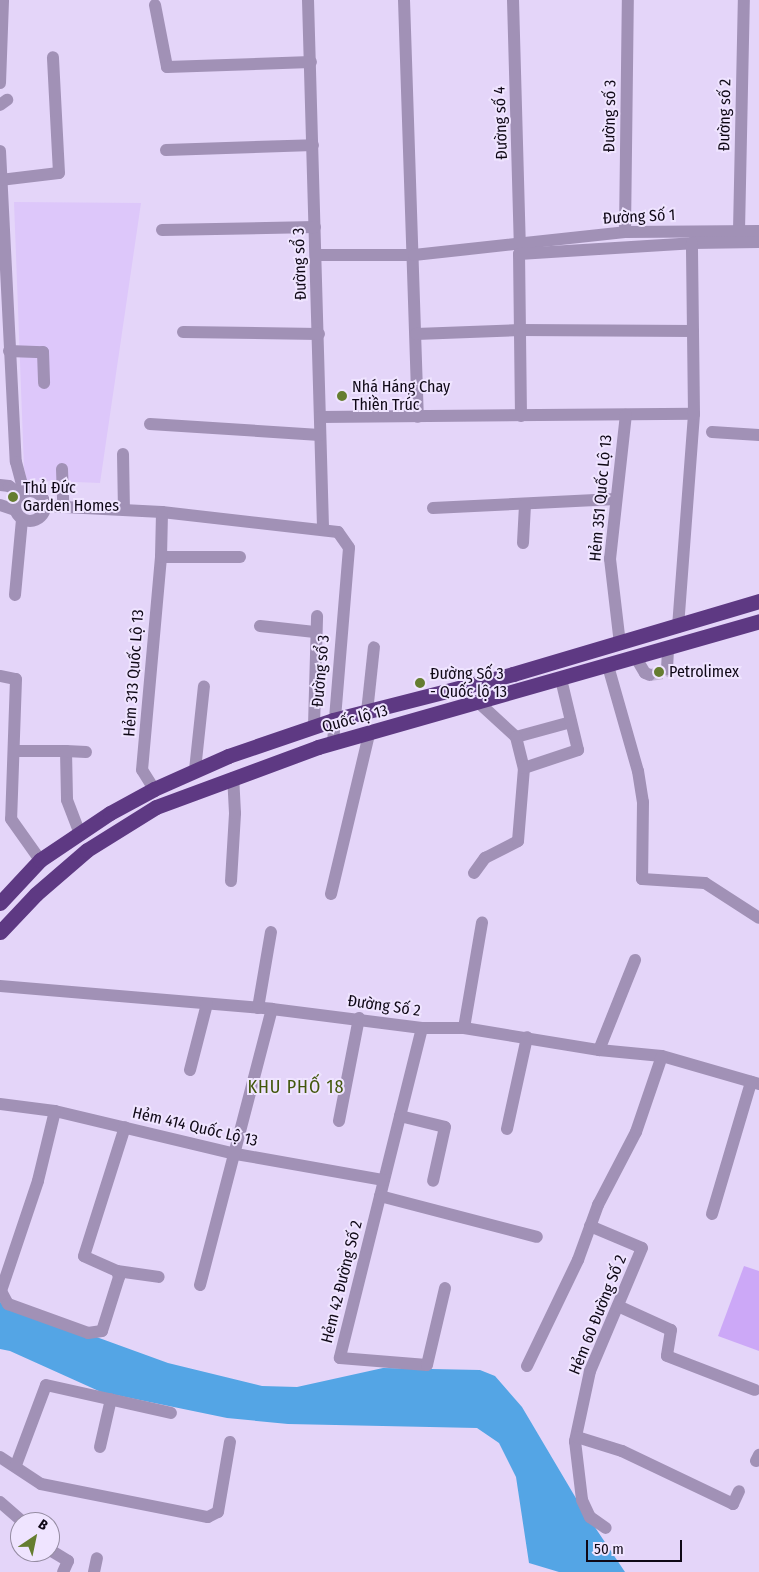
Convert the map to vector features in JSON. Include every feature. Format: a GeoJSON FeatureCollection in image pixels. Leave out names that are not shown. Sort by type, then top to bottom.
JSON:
{"type":"FeatureCollection","features":[{"type":"Feature","properties":{"kind":"highway","name":"Quốc lộ 13"},"geometry":{"type":"LineString","coordinates":[[0,903],[40,860],[154,789],[195,770],[333,720],[620,644],[759,601]]}},
{"type":"Feature","properties":{"kind":"highway","name":"Quốc lộ 13"},"geometry":{"type":"LineString","coordinates":[[0,932],[36,894],[94,846],[156,807],[333,742],[369,734],[668,649],[759,621]]}},
{"type":"Feature","properties":{"kind":"street","name":"Đường sổ 3"},"geometry":{"type":"LineString","coordinates":[[308,0],[319,334],[323,528]]}},
{"type":"Feature","properties":{"kind":"street"},"geometry":{"type":"LineString","coordinates":[[404,0],[418,417]]}},
{"type":"Feature","properties":{"kind":"street","name":"Đường số 4"},"geometry":{"type":"LineString","coordinates":[[513,0],[520,245]]}},
{"type":"Feature","properties":{"kind":"street","name":"Đường số 3"},"geometry":{"type":"LineString","coordinates":[[625,232],[628,0]]}},
{"type":"Feature","properties":{"kind":"street","name":"Đường số 2"},"geometry":{"type":"LineString","coordinates":[[739,231],[744,0]]}},
{"type":"Feature","properties":{"kind":"street"},"geometry":{"type":"LineString","coordinates":[[154,5],[166,67],[311,62]]}},
{"type":"Feature","properties":{"kind":"street"},"geometry":{"type":"LineString","coordinates":[[0,83],[2,6]]}},
{"type":"Feature","properties":{"kind":"street"},"geometry":{"type":"LineString","coordinates":[[2,180],[59,172],[53,57]]}},
{"type":"Feature","properties":{"kind":"street"},"geometry":{"type":"LineString","coordinates":[[166,150],[313,145]]}},
{"type":"Feature","properties":{"kind":"street"},"geometry":{"type":"LineString","coordinates":[[0,151],[4,329],[9,351],[16,462],[22,493],[18,514],[14,595]]}},
{"type":"Feature","properties":{"kind":"street"},"geometry":{"type":"LineString","coordinates":[[162,230],[315,226]]}},
{"type":"Feature","properties":{"kind":"street","name":"Đường Số 1"},"geometry":{"type":"LineString","coordinates":[[414,255],[445,250],[520,245],[625,232],[759,231]]}},
{"type":"Feature","properties":{"kind":"street"},"geometry":{"type":"LineString","coordinates":[[522,416],[519,254],[692,243],[759,242]]}},
{"type":"Feature","properties":{"kind":"street"},"geometry":{"type":"LineString","coordinates":[[678,627],[696,431],[694,414],[692,243]]}},
{"type":"Feature","properties":{"kind":"street"},"geometry":{"type":"LineString","coordinates":[[316,255],[414,255]]}},
{"type":"Feature","properties":{"kind":"street"},"geometry":{"type":"LineString","coordinates":[[416,334],[520,330],[693,331]]}},
{"type":"Feature","properties":{"kind":"street"},"geometry":{"type":"LineString","coordinates":[[183,332],[319,334]]}},
{"type":"Feature","properties":{"kind":"street"},"geometry":{"type":"LineString","coordinates":[[9,351],[43,352],[44,384]]}},
{"type":"Feature","properties":{"kind":"street"},"geometry":{"type":"LineString","coordinates":[[320,417],[694,414]]}},
{"type":"Feature","properties":{"kind":"street","name":"Hẻm 351 Quốc Lộ 13"},"geometry":{"type":"LineString","coordinates":[[620,644],[610,559],[626,415]]}},
{"type":"Feature","properties":{"kind":"street"},"geometry":{"type":"LineString","coordinates":[[150,424],[320,435]]}},
{"type":"Feature","properties":{"kind":"street"},"geometry":{"type":"LineString","coordinates":[[712,432],[759,435]]}},
{"type":"Feature","properties":{"kind":"street"},"geometry":{"type":"LineString","coordinates":[[123,454],[124,510]]}},
{"type":"Feature","properties":{"kind":"street"},"geometry":{"type":"LineString","coordinates":[[62,469],[63,507]]}},
{"type":"Feature","properties":{"kind":"street"},"geometry":{"type":"LineString","coordinates":[[0,485],[8,486],[22,493],[38,493],[46,506],[40,518],[34,521],[0,505]]}},
{"type":"Feature","properties":{"kind":"street"},"geometry":{"type":"LineString","coordinates":[[433,508],[525,505],[616,499]]}},
{"type":"Feature","properties":{"kind":"street"},"geometry":{"type":"LineString","coordinates":[[523,543],[525,505]]}},
{"type":"Feature","properties":{"kind":"street","name":"Đường sổ 3"},"geometry":{"type":"LineString","coordinates":[[46,506],[162,512],[323,528],[338,532],[349,548],[333,720],[333,742]]}},
{"type":"Feature","properties":{"kind":"street","name":"Hẻm 313 Quốc Lộ 13"},"geometry":{"type":"LineString","coordinates":[[154,789],[142,770],[161,557],[162,512]]}},
{"type":"Feature","properties":{"kind":"street"},"geometry":{"type":"LineString","coordinates":[[161,557],[240,557]]}},
{"type":"Feature","properties":{"kind":"street"},"geometry":{"type":"LineString","coordinates":[[314,726],[315,632],[317,616]]}},
{"type":"Feature","properties":{"kind":"street"},"geometry":{"type":"LineString","coordinates":[[260,626],[315,632]]}},
{"type":"Feature","properties":{"kind":"street"},"geometry":{"type":"LineString","coordinates":[[367,712],[374,647]]}},
{"type":"Feature","properties":{"kind":"street"},"geometry":{"type":"LineString","coordinates":[[668,649],[668,668]]}},
{"type":"Feature","properties":{"kind":"street"},"geometry":{"type":"LineString","coordinates":[[636,658],[645,673],[650,675]]}},
{"type":"Feature","properties":{"kind":"street"},"geometry":{"type":"LineString","coordinates":[[608,666],[638,771],[644,802],[642,879],[705,883],[759,918]]}},
{"type":"Feature","properties":{"kind":"street"},"geometry":{"type":"LineString","coordinates":[[0,676],[16,679],[14,751],[6,820],[40,860]]}},
{"type":"Feature","properties":{"kind":"street"},"geometry":{"type":"LineString","coordinates":[[524,768],[578,750],[561,679]]}},
{"type":"Feature","properties":{"kind":"street"},"geometry":{"type":"LineString","coordinates":[[195,770],[204,686]]}},
{"type":"Feature","properties":{"kind":"street"},"geometry":{"type":"LineString","coordinates":[[474,873],[485,858],[518,841],[524,768],[516,737],[478,702]]}},
{"type":"Feature","properties":{"kind":"street"},"geometry":{"type":"LineString","coordinates":[[516,737],[571,722]]}},
{"type":"Feature","properties":{"kind":"street"},"geometry":{"type":"LineString","coordinates":[[331,894],[369,734]]}},
{"type":"Feature","properties":{"kind":"street"},"geometry":{"type":"LineString","coordinates":[[14,751],[86,752]]}},
{"type":"Feature","properties":{"kind":"street"},"geometry":{"type":"LineString","coordinates":[[66,751],[67,800],[80,834]]}},
{"type":"Feature","properties":{"kind":"street"},"geometry":{"type":"LineString","coordinates":[[231,881],[236,814],[232,778]]}},
{"type":"Feature","properties":{"kind":"street"},"geometry":{"type":"LineString","coordinates":[[464,1028],[482,923]]}},
{"type":"Feature","properties":{"kind":"street"},"geometry":{"type":"LineString","coordinates":[[258,1008],[271,932]]}},
{"type":"Feature","properties":{"kind":"street"},"geometry":{"type":"LineString","coordinates":[[599,1050],[635,960]]}},
{"type":"Feature","properties":{"kind":"street","name":"Đường Số 2"},"geometry":{"type":"LineString","coordinates":[[0,986],[272,1009],[359,1018],[422,1028],[464,1028],[599,1050],[662,1056],[755,1083]]}},
{"type":"Feature","properties":{"kind":"street"},"geometry":{"type":"LineString","coordinates":[[190,1070],[207,1004]]}},
{"type":"Feature","properties":{"kind":"street"},"geometry":{"type":"LineString","coordinates":[[200,1285],[236,1154],[272,1009]]}},
{"type":"Feature","properties":{"kind":"street"},"geometry":{"type":"LineString","coordinates":[[340,1121],[359,1018]]}},
{"type":"Feature","properties":{"kind":"street","name":"Hẻm 42 Đường Số 2"},"geometry":{"type":"LineString","coordinates":[[422,1028],[340,1358],[428,1366],[445,1288]]}},
{"type":"Feature","properties":{"kind":"street"},"geometry":{"type":"LineString","coordinates":[[507,1129],[527,1037]]}},
{"type":"Feature","properties":{"kind":"street"},"geometry":{"type":"LineString","coordinates":[[527,1366],[590,1226],[636,1132],[662,1056]]}},
{"type":"Feature","properties":{"kind":"street"},"geometry":{"type":"LineString","coordinates":[[712,1214],[755,1083]]}},
{"type":"Feature","properties":{"kind":"street","name":"Hẻm 414 Quốc Lộ 13"},"geometry":{"type":"LineString","coordinates":[[0,1104],[55,1111],[236,1154],[384,1180]]}},
{"type":"Feature","properties":{"kind":"street"},"geometry":{"type":"LineString","coordinates":[[55,1111],[38,1181],[0,1291],[8,1304],[88,1333],[98,1334],[104,1326],[119,1277],[117,1271]]}},
{"type":"Feature","properties":{"kind":"street"},"geometry":{"type":"LineString","coordinates":[[400,1116],[445,1128],[433,1181]]}},
{"type":"Feature","properties":{"kind":"street"},"geometry":{"type":"LineString","coordinates":[[125,1127],[84,1256],[117,1271],[159,1277]]}},
{"type":"Feature","properties":{"kind":"street"},"geometry":{"type":"LineString","coordinates":[[380,1196],[537,1237]]}},
{"type":"Feature","properties":{"kind":"street","name":"Hẻm 60 Đường Số 2"},"geometry":{"type":"LineString","coordinates":[[590,1226],[642,1248],[590,1371],[577,1436],[576,1462],[582,1500],[590,1517],[606,1528]]}},
{"type":"Feature","properties":{"kind":"street"},"geometry":{"type":"LineString","coordinates":[[618,1306],[671,1330],[666,1356],[755,1390]]}},
{"type":"Feature","properties":{"kind":"street"},"geometry":{"type":"LineString","coordinates":[[16,1465],[46,1386],[170,1413]]}},
{"type":"Feature","properties":{"kind":"street"},"geometry":{"type":"LineString","coordinates":[[100,1448],[111,1399]]}},
{"type":"Feature","properties":{"kind":"street"},"geometry":{"type":"LineString","coordinates":[[577,1436],[622,1450],[733,1504],[739,1491]]}},
{"type":"Feature","properties":{"kind":"street"},"geometry":{"type":"LineString","coordinates":[[0,1457],[16,1465],[41,1484],[208,1517],[218,1512],[230,1442]]}},
{"type":"Feature","properties":{"kind":"street"},"geometry":{"type":"LineString","coordinates":[[0,1502],[12,1512]]}},
{"type":"Feature","properties":{"kind":"street"},"geometry":{"type":"LineString","coordinates":[[60,1556],[68,1561],[63,1572]]}},
{"type":"Feature","properties":{"kind":"street"},"geometry":{"type":"LineString","coordinates":[[94,1572],[97,1558]]}},
{"type":"Feature","properties":{"kind":"shaded area"},"geometry":{"type":"Polygon","coordinates":[[[14,202],[141,203],[100,483],[27,480],[24,468],[14,202]]]}},
{"type":"Feature","properties":{"kind":"shaded area"},"geometry":{"type":"Polygon","coordinates":[[[744,1266],[759,1271],[759,1351],[718,1336],[744,1266]]]}},
{"type":"Feature","properties":{"kind":"water"},"geometry":{"type":"Polygon","coordinates":[[[0,1302],[168,1363],[262,1386],[297,1387],[383,1368],[480,1370],[495,1376],[522,1407],[580,1505],[625,1572],[559,1572],[529,1563],[516,1477],[499,1443],[477,1428],[288,1424],[227,1418],[101,1392],[10,1351],[0,1349],[0,1302]]]}},
{"type":"Feature","properties":{"kind":"tunnel"},"geometry":{"type":"LineString","coordinates":[[650,675],[663,673],[667,669]]}},
{"type":"Feature","properties":{"kind":"place","name":"Nhá Háng Chay Thiền Trúc"},"geometry":{"type":"Point","coordinates":[342,396]}},
{"type":"Feature","properties":{"kind":"place","name":"Thủ Đức Garden Homes"},"geometry":{"type":"Point","coordinates":[13,497]}},
{"type":"Feature","properties":{"kind":"place","name":"Petrolimex"},"geometry":{"type":"Point","coordinates":[659,672]}},
{"type":"Feature","properties":{"kind":"place","name":"Đường Số 3 - Quốc lộ 13"},"geometry":{"type":"Point","coordinates":[420,683]}},
{"type":"Feature","properties":{"kind":"district","name":"KHU PHỐ 18"},"geometry":{"type":"Point","coordinates":[296,1087]}}]}
